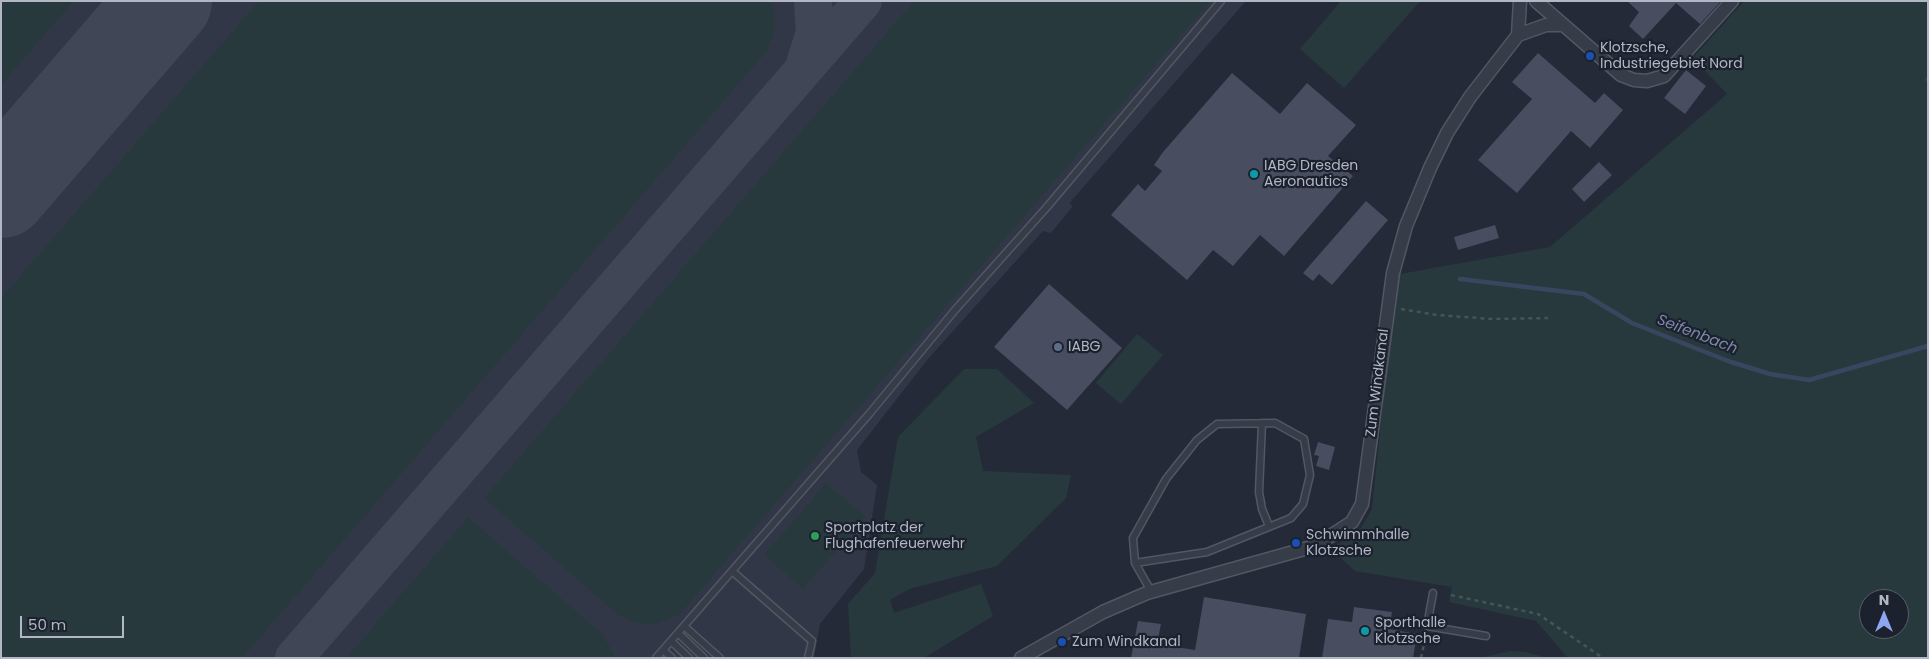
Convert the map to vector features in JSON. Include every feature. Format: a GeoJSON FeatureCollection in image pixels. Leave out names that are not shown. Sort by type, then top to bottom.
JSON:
{"type":"FeatureCollection","features":[{"type":"Feature","properties":{"kind":"street"},"geometry":{"type":"LineString","coordinates":[[1520,1],[1518,35],[1534,28],[1563,25]]}},
{"type":"Feature","properties":{"kind":"street"},"geometry":{"type":"LineString","coordinates":[[1536,1],[1621,75],[1634,80],[1647,81],[1664,76],[1732,1]]}},
{"type":"Feature","properties":{"kind":"street","name":"Zum Windkanal"},"geometry":{"type":"LineString","coordinates":[[1021,658],[1102,612],[1151,591],[1315,546],[1352,522],[1362,504],[1378,394],[1387,306],[1393,273],[1406,226],[1447,133],[1470,97],[1518,35]]}},
{"type":"Feature","properties":{"kind":"lane"},"geometry":{"type":"LineString","coordinates":[[656,658],[870,413],[955,310],[1047,207],[1221,1]]}},
{"type":"Feature","properties":{"kind":"lane"},"geometry":{"type":"LineString","coordinates":[[1135,563],[1207,552],[1291,518],[1304,504],[1310,475],[1304,439],[1275,423],[1262,423],[1216,424],[1197,440],[1166,479],[1133,538],[1135,563],[1151,591]]}},
{"type":"Feature","properties":{"kind":"lane"},"geometry":{"type":"LineString","coordinates":[[1262,423],[1259,492],[1262,509],[1269,526]]}},
{"type":"Feature","properties":{"kind":"lane"},"geometry":{"type":"LineString","coordinates":[[732,570],[812,641],[808,658]]}},
{"type":"Feature","properties":{"kind":"lane"},"geometry":{"type":"LineString","coordinates":[[1433,593],[1427,626],[1486,636]]}},
{"type":"Feature","properties":{"kind":"lane"},"geometry":{"type":"LineString","coordinates":[[684,626],[720,658]]}},
{"type":"Feature","properties":{"kind":"lane"},"geometry":{"type":"LineString","coordinates":[[678,633],[704,658]]}},
{"type":"Feature","properties":{"kind":"lane"},"geometry":{"type":"LineString","coordinates":[[671,641],[689,658]]}},
{"type":"Feature","properties":{"kind":"lane"},"geometry":{"type":"LineString","coordinates":[[663,650],[672,658]]}},
{"type":"Feature","properties":{"kind":"path"},"geometry":{"type":"LineString","coordinates":[[1387,306],[1437,315],[1492,318],[1548,318]]}},
{"type":"Feature","properties":{"kind":"path"},"geometry":{"type":"LineString","coordinates":[[1451,595],[1538,614],[1603,658]]}},
{"type":"Feature","properties":{"kind":"path"},"geometry":{"type":"LineString","coordinates":[[1421,658],[1427,626]]}},
{"type":"Feature","properties":{"kind":"shaded area"},"geometry":{"type":"Polygon","coordinates":[[[1,1],[1246,1],[1072,200],[1070,204],[1073,206],[1051,233],[1043,231],[928,359],[857,450],[861,472],[877,485],[864,569],[820,624],[814,658],[1,658],[1,1]]]}},
{"type":"Feature","properties":{"kind":"shaded area"},"geometry":{"type":"Polygon","coordinates":[[[1,1],[74,1],[1,85],[1,1]]]}},
{"type":"Feature","properties":{"kind":"shaded area"},"geometry":{"type":"Polygon","coordinates":[[[259,1],[770,1],[775,10],[774,32],[767,51],[242,658],[1,658],[1,298],[259,1]]]}},
{"type":"Feature","properties":{"kind":"shaded area"},"geometry":{"type":"Polygon","coordinates":[[[914,1],[1211,1],[679,615],[655,624],[634,623],[618,615],[484,498],[914,1]]]}},
{"type":"Feature","properties":{"kind":"shaded area"},"geometry":{"type":"Polygon","coordinates":[[[1341,1],[1420,1],[1344,88],[1300,49],[1341,1]]]}},
{"type":"Feature","properties":{"kind":"shaded area"},"geometry":{"type":"Polygon","coordinates":[[[1744,1],[1928,1],[1928,658],[1568,658],[1536,621],[1449,602],[1452,587],[1355,571],[1331,549],[1361,528],[1372,509],[1393,307],[1400,274],[1550,247],[1727,94],[1693,58],[1744,1]]]}},
{"type":"Feature","properties":{"kind":"shaded area"},"geometry":{"type":"Polygon","coordinates":[[[1137,334],[1163,355],[1121,404],[1096,383],[1137,334]]]}},
{"type":"Feature","properties":{"kind":"shaded area"},"geometry":{"type":"Polygon","coordinates":[[[964,369],[997,369],[1034,403],[976,437],[983,471],[1071,475],[1066,498],[997,566],[909,589],[890,600],[894,613],[981,584],[993,616],[924,658],[851,658],[848,604],[875,573],[898,437],[964,369]]]}},
{"type":"Feature","properties":{"kind":"shaded area","name":"Sportplatz der Flughafenfeuerwehr"},"geometry":{"type":"Polygon","coordinates":[[[826,483],[866,517],[803,589],[764,555],[826,483]]]}},
{"type":"Feature","properties":{"kind":"shaded area"},"geometry":{"type":"Polygon","coordinates":[[[468,517],[601,633],[613,652],[614,658],[346,658],[468,517]]]}},
{"type":"Feature","properties":{"kind":"shaded area"},"geometry":{"type":"Polygon","coordinates":[[[1510,651],[1526,652],[1548,658],[1480,658],[1510,651]]]}},
{"type":"Feature","properties":{"kind":"building"},"geometry":{"type":"Polygon","coordinates":[[[1627,1],[1721,1],[1700,24],[1676,3],[1643,39],[1629,26],[1639,12],[1627,1]]]}},
{"type":"Feature","properties":{"kind":"building"},"geometry":{"type":"Polygon","coordinates":[[[1538,53],[1595,103],[1604,93],[1623,110],[1590,148],[1571,131],[1517,193],[1478,160],[1532,99],[1512,82],[1538,53]]]}},
{"type":"Feature","properties":{"kind":"building"},"geometry":{"type":"Polygon","coordinates":[[[1686,70],[1706,86],[1685,114],[1664,98],[1686,70]]]}},
{"type":"Feature","properties":{"kind":"building","name":"IABG Dresden Aeronautics"},"geometry":{"type":"Polygon","coordinates":[[[1232,73],[1280,114],[1307,83],[1356,125],[1328,156],[1353,176],[1284,256],[1260,235],[1233,266],[1213,250],[1187,280],[1111,215],[1138,184],[1145,191],[1162,171],[1154,165],[1163,152],[1232,73]]]}},
{"type":"Feature","properties":{"kind":"building"},"geometry":{"type":"Polygon","coordinates":[[[1599,162],[1612,175],[1584,202],[1572,189],[1599,162]]]}},
{"type":"Feature","properties":{"kind":"building"},"geometry":{"type":"Polygon","coordinates":[[[1366,201],[1388,220],[1332,285],[1319,274],[1313,281],[1303,273],[1366,201]]]}},
{"type":"Feature","properties":{"kind":"building"},"geometry":{"type":"Polygon","coordinates":[[[1495,225],[1499,238],[1458,250],[1454,237],[1495,225]]]}},
{"type":"Feature","properties":{"kind":"building","name":"IABG"},"geometry":{"type":"Polygon","coordinates":[[[1049,284],[1122,348],[1067,410],[994,347],[1049,284]]]}},
{"type":"Feature","properties":{"kind":"building"},"geometry":{"type":"Polygon","coordinates":[[[1318,442],[1335,447],[1329,470],[1316,466],[1319,456],[1314,455],[1318,442]]]}},
{"type":"Feature","properties":{"kind":"building"},"geometry":{"type":"Polygon","coordinates":[[[1204,597],[1306,614],[1299,658],[1131,658],[1138,621],[1161,624],[1157,644],[1195,650],[1204,597]]]}},
{"type":"Feature","properties":{"kind":"building","name":"Sporthalle Klotzsche"},"geometry":{"type":"Polygon","coordinates":[[[1354,607],[1392,612],[1389,629],[1417,634],[1413,658],[1322,658],[1328,619],[1352,622],[1354,607]]]}},
{"type":"Feature","properties":{"kind":"waterway","name":"Seifenbach"},"geometry":{"type":"LineString","coordinates":[[1460,279],[1584,294],[1632,323],[1728,361],[1770,374],[1809,380],[1928,346]]}},
{"type":"Feature","properties":{"kind":"taxiway"},"geometry":{"type":"LineString","coordinates":[[804,67],[815,32],[813,1]]}},
{"type":"Feature","properties":{"kind":"taxiway"},"geometry":{"type":"LineString","coordinates":[[294,658],[863,1]]}},
{"type":"Feature","properties":{"kind":"runway"},"geometry":{"type":"LineString","coordinates":[[1,191],[165,1]]}},
{"type":"Feature","properties":{"kind":"place","name":"Klotzsche, Industriegebiet Nord"},"geometry":{"type":"Point","coordinates":[1590,56]}},
{"type":"Feature","properties":{"kind":"place","name":"IABG Dresden Aeronautics"},"geometry":{"type":"Point","coordinates":[1254,174]}},
{"type":"Feature","properties":{"kind":"place","name":"IABG"},"geometry":{"type":"Point","coordinates":[1058,347]}},
{"type":"Feature","properties":{"kind":"place","name":"Sportplatz der Flughafenfeuerwehr"},"geometry":{"type":"Point","coordinates":[815,536]}},
{"type":"Feature","properties":{"kind":"place","name":"Schwimmhalle Klotzsche"},"geometry":{"type":"Point","coordinates":[1296,543]}},
{"type":"Feature","properties":{"kind":"place","name":"Sporthalle Klotzsche"},"geometry":{"type":"Point","coordinates":[1365,631]}},
{"type":"Feature","properties":{"kind":"place","name":"Zum Windkanal"},"geometry":{"type":"Point","coordinates":[1062,642]}}]}
